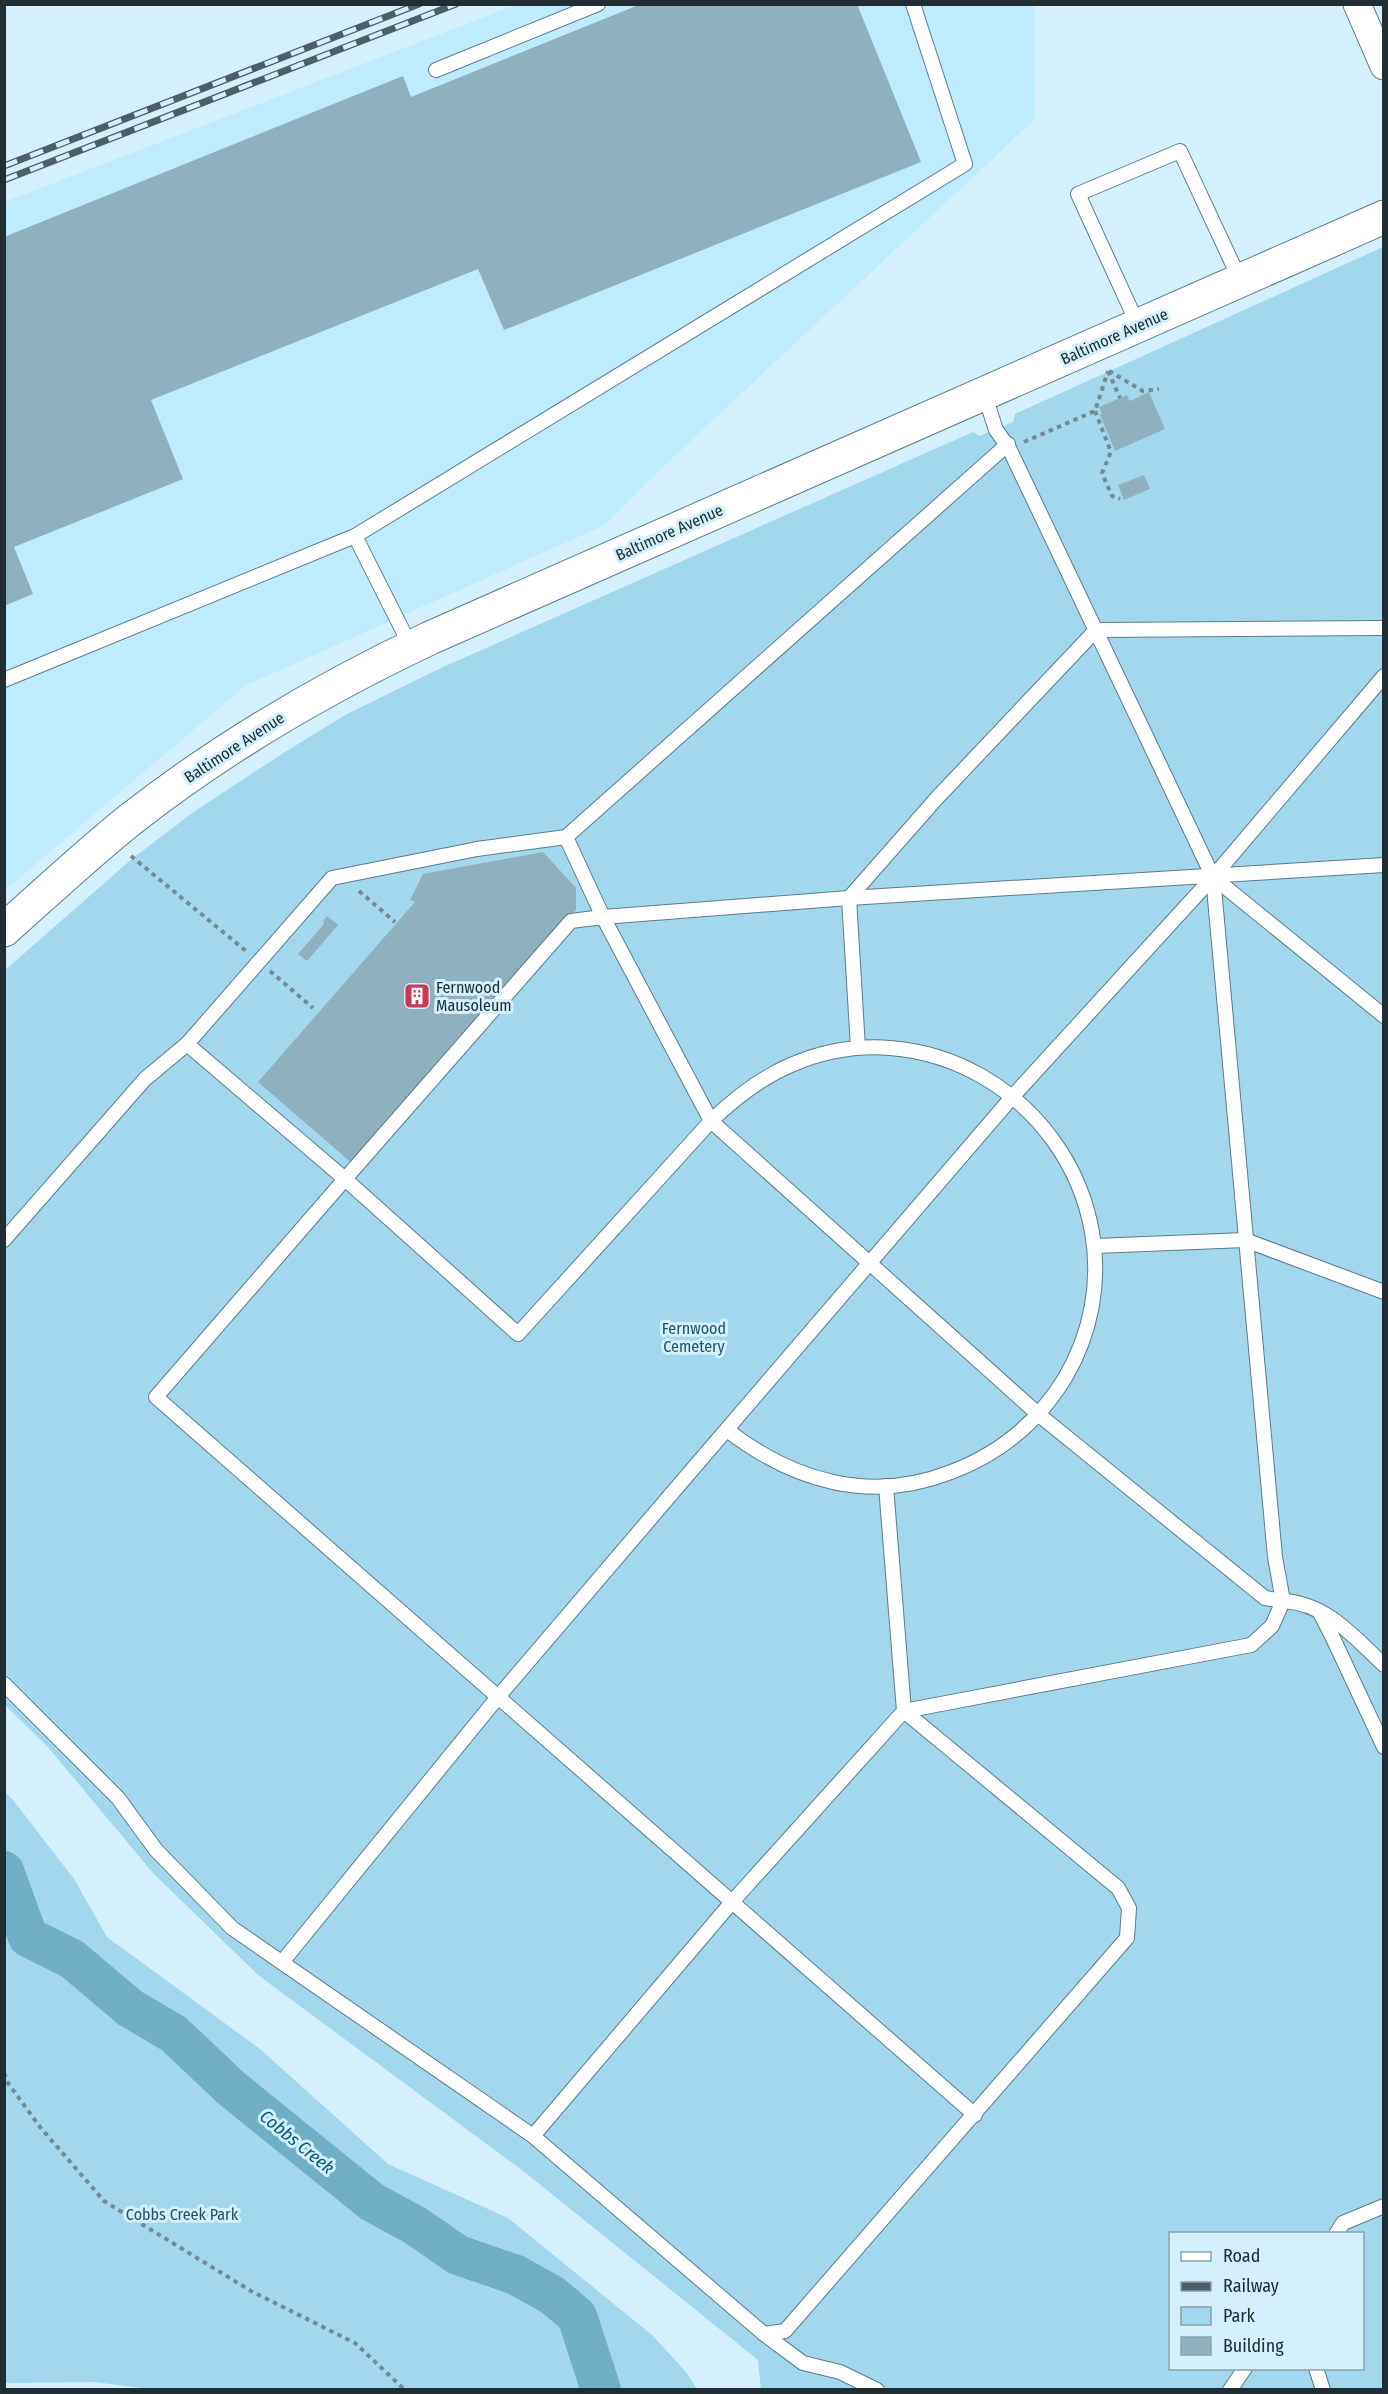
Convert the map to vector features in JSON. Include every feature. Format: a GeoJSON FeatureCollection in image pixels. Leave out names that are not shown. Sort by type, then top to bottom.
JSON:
{"type":"FeatureCollection","features":[{"type":"Feature","properties":{"kind":"main road","name":"Baltimore Avenue"},"geometry":{"type":"LineString","coordinates":[[4,930],[82,860],[182,781],[287,712],[327,689],[411,647],[1383,217]]}},
{"type":"Feature","properties":{"kind":"street"},"geometry":{"type":"LineString","coordinates":[[1356,4],[1383,66]]}},
{"type":"Feature","properties":{"kind":"lane"},"geometry":{"type":"LineString","coordinates":[[436,70],[598,4]]}},
{"type":"Feature","properties":{"kind":"lane"},"geometry":{"type":"LineString","coordinates":[[4,680],[355,536],[965,164],[913,4]]}},
{"type":"Feature","properties":{"kind":"lane"},"geometry":{"type":"LineString","coordinates":[[1138,325],[1078,194],[1180,151],[1240,280]]}},
{"type":"Feature","properties":{"kind":"lane"},"geometry":{"type":"LineString","coordinates":[[533,2136],[732,1902],[904,1711],[1251,1645],[1272,1626],[1283,1601],[1275,1557],[1213,877],[1009,446],[996,430],[984,393]]}},
{"type":"Feature","properties":{"kind":"lane"},"geometry":{"type":"LineString","coordinates":[[4,1240],[145,1079],[187,1044],[332,878],[477,849],[566,837],[1009,446]]}},
{"type":"Feature","properties":{"kind":"lane"},"geometry":{"type":"LineString","coordinates":[[355,536],[411,647]]}},
{"type":"Feature","properties":{"kind":"lane"},"geometry":{"type":"LineString","coordinates":[[858,1048],[849,898],[936,799],[1096,630],[1383,628]]}},
{"type":"Feature","properties":{"kind":"lane"},"geometry":{"type":"LineString","coordinates":[[283,1961],[498,1697],[869,1263],[1013,1096],[1213,877],[1383,676]]}},
{"type":"Feature","properties":{"kind":"lane"},"geometry":{"type":"LineString","coordinates":[[566,837],[603,917],[711,1121],[1038,1414],[1265,1598],[1297,1602],[1330,1616],[1383,1665]]}},
{"type":"Feature","properties":{"kind":"lane"},"geometry":{"type":"LineString","coordinates":[[975,2115],[156,1397],[571,921],[849,898],[1383,865]]}},
{"type":"Feature","properties":{"kind":"lane"},"geometry":{"type":"LineString","coordinates":[[1213,877],[1383,1016]]}},
{"type":"Feature","properties":{"kind":"lane"},"geometry":{"type":"LineString","coordinates":[[187,1044],[345,1179],[518,1334],[711,1121],[735,1098],[762,1079],[783,1069],[825,1054],[858,1048],[891,1048],[935,1056],[986,1077],[1013,1096],[1039,1120],[1060,1148],[1077,1178],[1089,1212],[1095,1246],[1095,1277],[1092,1307],[1073,1364],[1057,1390],[1018,1434],[995,1451],[969,1465],[915,1483],[886,1486],[852,1485],[807,1475],[754,1451],[727,1430]]}},
{"type":"Feature","properties":{"kind":"lane"},"geometry":{"type":"LineString","coordinates":[[1095,1246],[1245,1240],[1383,1292]]}},
{"type":"Feature","properties":{"kind":"lane"},"geometry":{"type":"LineString","coordinates":[[764,2334],[785,2331],[1127,1938],[1129,1908],[1118,1888],[904,1711],[886,1486]]}},
{"type":"Feature","properties":{"kind":"lane"},"geometry":{"type":"LineString","coordinates":[[1318,1611],[1332,1636],[1383,1747]]}},
{"type":"Feature","properties":{"kind":"lane"},"geometry":{"type":"LineString","coordinates":[[4,1684],[118,1798],[156,1850],[232,1928],[283,1961],[533,2136],[764,2334],[803,2363],[840,2372],[877,2390]]}},
{"type":"Feature","properties":{"kind":"lane"},"geometry":{"type":"LineString","coordinates":[[1337,2232],[1343,2223],[1383,2206]]}},
{"type":"Feature","properties":{"kind":"lane"},"geometry":{"type":"LineString","coordinates":[[1230,2390],[1244,2370]]}},
{"type":"Feature","properties":{"kind":"lane"},"geometry":{"type":"LineString","coordinates":[[1317,2370],[1323,2390]]}},
{"type":"Feature","properties":{"kind":"path"},"geometry":{"type":"LineString","coordinates":[[1108,371],[1143,391],[1159,389]]}},
{"type":"Feature","properties":{"kind":"path"},"geometry":{"type":"LineString","coordinates":[[1108,371],[1120,398]]}},
{"type":"Feature","properties":{"kind":"path"},"geometry":{"type":"LineString","coordinates":[[1108,371],[1095,411],[1111,452],[1102,473],[1112,496],[1120,499]]}},
{"type":"Feature","properties":{"kind":"path"},"geometry":{"type":"LineString","coordinates":[[1009,446],[1095,411]]}},
{"type":"Feature","properties":{"kind":"path"},"geometry":{"type":"LineString","coordinates":[[131,856],[313,1008]]}},
{"type":"Feature","properties":{"kind":"path"},"geometry":{"type":"LineString","coordinates":[[341,876],[395,922]]}},
{"type":"Feature","properties":{"kind":"path"},"geometry":{"type":"LineString","coordinates":[[4,2073],[8,2083],[40,2127],[104,2201],[251,2291],[355,2343],[405,2390]]}},
{"type":"Feature","properties":{"kind":"shaded area"},"geometry":{"type":"Polygon","coordinates":[[[516,5],[1034,5],[1035,119],[668,462],[603,526],[246,685],[5,890],[5,202],[516,5]]]}},
{"type":"Feature","properties":{"kind":"green space","name":"Fernwood Cemetery"},"geometry":{"type":"Polygon","coordinates":[[[1383,247],[1383,2389],[761,2389],[758,2360],[522,2170],[258,1975],[153,1873],[47,1746],[5,1705],[4,971],[133,858],[195,811],[347,714],[441,668],[973,432],[979,436],[1013,422],[1015,414],[1383,247]]]}},
{"type":"Feature","properties":{"kind":"green space","name":"Cobbs Creek Park"},"geometry":{"type":"Polygon","coordinates":[[[5,1792],[74,1879],[107,1937],[260,2049],[388,2164],[508,2218],[652,2335],[686,2372],[697,2389],[158,2390],[94,2382],[5,2383],[5,1792]]]}},
{"type":"Feature","properties":{"kind":"building"},"geometry":{"type":"Polygon","coordinates":[[[641,4],[857,4],[921,162],[504,330],[478,269],[151,400],[183,479],[14,547],[33,594],[4,606],[4,237],[403,76],[411,97],[641,4]]]}},
{"type":"Feature","properties":{"kind":"building"},"geometry":{"type":"Polygon","coordinates":[[[1149,392],[1165,429],[1115,451],[1099,407],[1127,395],[1130,401],[1149,392]]]}},
{"type":"Feature","properties":{"kind":"building"},"geometry":{"type":"Polygon","coordinates":[[[1144,475],[1150,489],[1124,500],[1118,485],[1144,475]]]}},
{"type":"Feature","properties":{"kind":"building","name":"Fernwood Mausoleum"},"geometry":{"type":"Polygon","coordinates":[[[543,852],[576,888],[576,910],[354,1165],[258,1082],[415,902],[410,900],[423,874],[543,852]]]}},
{"type":"Feature","properties":{"kind":"building"},"geometry":{"type":"Polygon","coordinates":[[[327,916],[338,925],[307,961],[298,954],[324,924],[323,921],[327,916]]]}},
{"type":"Feature","properties":{"kind":"waterway","name":"Cobbs Creek"},"geometry":{"type":"LineString","coordinates":[[4,1871],[28,1937],[72,1959],[130,2008],[174,2034],[231,2088],[372,2202],[416,2226],[458,2255],[516,2275],[552,2295],[577,2316],[601,2390]]}},
{"type":"Feature","properties":{"kind":"railway"},"geometry":{"type":"LineString","coordinates":[[4,166],[419,4]]}},
{"type":"Feature","properties":{"kind":"railway"},"geometry":{"type":"LineString","coordinates":[[4,180],[456,4]]}},
{"type":"Feature","properties":{"kind":"place","name":"Fernwood Mausoleum"},"geometry":{"type":"Point","coordinates":[417,996]}}]}
